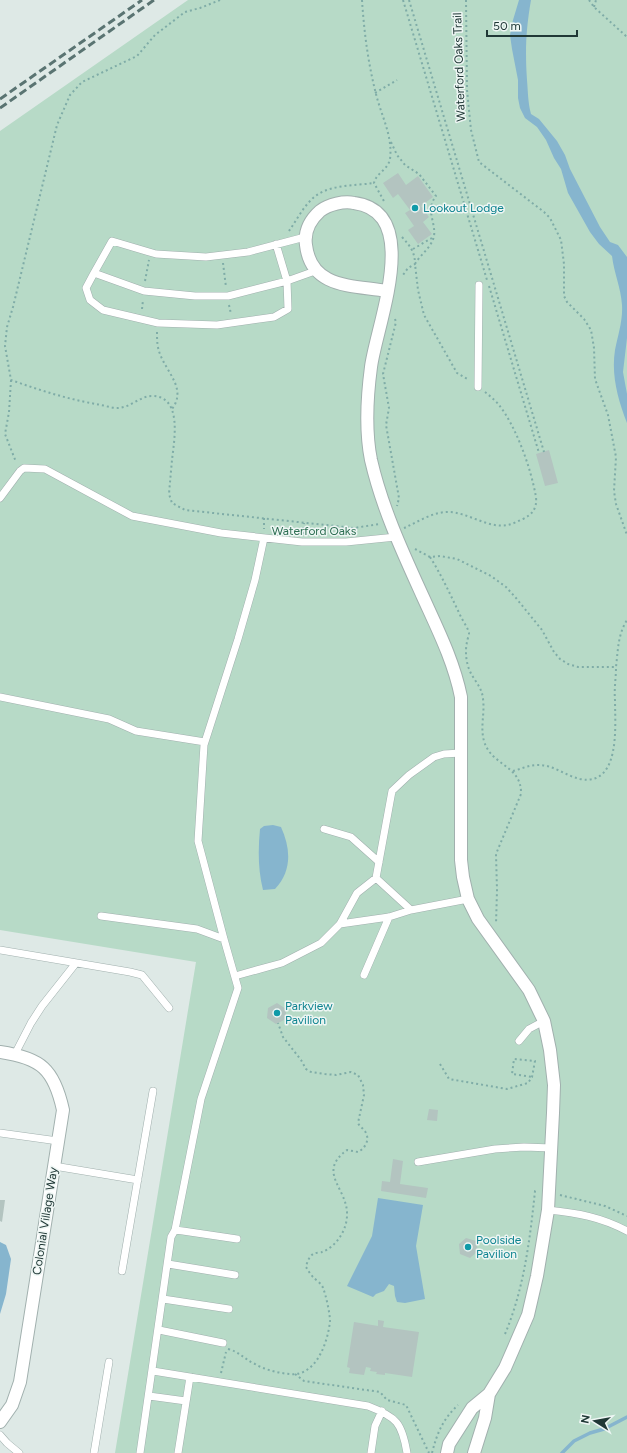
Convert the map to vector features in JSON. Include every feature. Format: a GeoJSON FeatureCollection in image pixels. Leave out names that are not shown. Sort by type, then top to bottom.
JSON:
{"type":"FeatureCollection","features":[{"type":"Feature","properties":{"kind":"street"},"geometry":{"type":"LineString","coordinates":[[387,292],[344,285],[325,278],[315,270],[307,257],[305,237],[310,222],[321,210],[337,203],[351,202],[362,204],[372,208],[386,224],[391,238],[392,262],[387,292],[371,365],[367,399],[368,434],[371,457],[376,482],[399,533],[447,651],[457,679],[461,697],[461,860],[468,899],[478,919],[529,990],[544,1021],[550,1050],[554,1085],[548,1210],[537,1276],[528,1315],[505,1368],[489,1394],[472,1408],[449,1444],[447,1453]]}},
{"type":"Feature","properties":{"kind":"street","name":"Colonial Village Way"},"geometry":{"type":"LineString","coordinates":[[0,1052],[15,1054],[35,1061],[47,1071],[59,1090],[63,1110],[20,1382],[12,1405],[0,1422]]}},
{"type":"Feature","properties":{"kind":"street"},"geometry":{"type":"LineString","coordinates":[[474,1453],[485,1418],[489,1394]]}},
{"type":"Feature","properties":{"kind":"lane"},"geometry":{"type":"LineString","coordinates":[[276,244],[287,282],[288,309],[274,317],[216,325],[158,323],[102,310],[90,300],[86,288],[112,241],[156,254],[206,257],[248,252],[276,244],[305,237]]}},
{"type":"Feature","properties":{"kind":"lane"},"geometry":{"type":"LineString","coordinates":[[94,273],[144,291],[195,296],[228,296],[287,282],[315,270]]}},
{"type":"Feature","properties":{"kind":"lane"},"geometry":{"type":"LineString","coordinates":[[478,387],[479,285]]}},
{"type":"Feature","properties":{"kind":"lane"},"geometry":{"type":"LineString","coordinates":[[0,498],[20,471],[24,468],[45,469],[132,516],[221,533],[302,542],[346,542],[399,533]]}},
{"type":"Feature","properties":{"kind":"lane"},"geometry":{"type":"LineString","coordinates":[[140,1453],[172,1237],[178,1226],[201,1099],[238,988],[198,841],[205,742],[238,639],[255,580],[264,538]]}},
{"type":"Feature","properties":{"kind":"lane"},"geometry":{"type":"LineString","coordinates":[[0,697],[109,719],[136,730],[205,742]]}},
{"type":"Feature","properties":{"kind":"lane"},"geometry":{"type":"LineString","coordinates":[[235,976],[282,963],[322,943],[340,924],[357,892],[376,878],[392,792],[409,775],[434,757],[444,754],[461,753]]}},
{"type":"Feature","properties":{"kind":"lane"},"geometry":{"type":"LineString","coordinates":[[324,829],[351,837],[379,862]]}},
{"type":"Feature","properties":{"kind":"lane"},"geometry":{"type":"LineString","coordinates":[[376,878],[411,910]]}},
{"type":"Feature","properties":{"kind":"lane"},"geometry":{"type":"LineString","coordinates":[[340,924],[389,917],[411,910],[468,899]]}},
{"type":"Feature","properties":{"kind":"lane"},"geometry":{"type":"LineString","coordinates":[[101,916],[197,929],[224,939]]}},
{"type":"Feature","properties":{"kind":"lane"},"geometry":{"type":"LineString","coordinates":[[364,975],[389,917]]}},
{"type":"Feature","properties":{"kind":"lane"},"geometry":{"type":"LineString","coordinates":[[0,950],[130,972],[142,976],[169,1008]]}},
{"type":"Feature","properties":{"kind":"lane"},"geometry":{"type":"LineString","coordinates":[[15,1054],[35,1017],[76,963]]}},
{"type":"Feature","properties":{"kind":"lane"},"geometry":{"type":"LineString","coordinates":[[519,1041],[529,1029],[544,1021]]}},
{"type":"Feature","properties":{"kind":"lane"},"geometry":{"type":"LineString","coordinates":[[122,1271],[153,1092]]}},
{"type":"Feature","properties":{"kind":"lane"},"geometry":{"type":"LineString","coordinates":[[0,1133],[58,1141]]}},
{"type":"Feature","properties":{"kind":"lane"},"geometry":{"type":"LineString","coordinates":[[418,1162],[494,1149],[524,1147],[552,1148]]}},
{"type":"Feature","properties":{"kind":"lane"},"geometry":{"type":"LineString","coordinates":[[54,1166],[138,1180]]}},
{"type":"Feature","properties":{"kind":"lane"},"geometry":{"type":"LineString","coordinates":[[548,1210],[597,1218],[627,1231]]}},
{"type":"Feature","properties":{"kind":"lane"},"geometry":{"type":"LineString","coordinates":[[176,1230],[237,1239]]}},
{"type":"Feature","properties":{"kind":"lane"},"geometry":{"type":"LineString","coordinates":[[168,1264],[235,1275]]}},
{"type":"Feature","properties":{"kind":"lane"},"geometry":{"type":"LineString","coordinates":[[163,1299],[229,1309]]}},
{"type":"Feature","properties":{"kind":"lane"},"geometry":{"type":"LineString","coordinates":[[158,1330],[223,1342]]}},
{"type":"Feature","properties":{"kind":"lane"},"geometry":{"type":"LineString","coordinates":[[94,1453],[109,1362]]}},
{"type":"Feature","properties":{"kind":"lane"},"geometry":{"type":"LineString","coordinates":[[153,1371],[368,1406],[382,1411],[397,1422],[404,1433],[407,1453]]}},
{"type":"Feature","properties":{"kind":"lane"},"geometry":{"type":"LineString","coordinates":[[178,1453],[190,1377]]}},
{"type":"Feature","properties":{"kind":"lane"},"geometry":{"type":"LineString","coordinates":[[149,1396],[186,1401]]}},
{"type":"Feature","properties":{"kind":"lane"},"geometry":{"type":"LineString","coordinates":[[371,1453],[375,1426],[382,1411]]}},
{"type":"Feature","properties":{"kind":"lane"},"geometry":{"type":"LineString","coordinates":[[0,1435],[19,1453]]}},
{"type":"Feature","properties":{"kind":"path"},"geometry":{"type":"LineString","coordinates":[[362,0],[364,33],[375,93],[390,140],[397,155],[405,165],[419,174],[436,196],[433,199],[430,213],[434,235],[432,243],[415,264],[408,268],[398,279]]}},
{"type":"Feature","properties":{"kind":"path"},"geometry":{"type":"LineString","coordinates":[[403,0],[539,453]]}},
{"type":"Feature","properties":{"kind":"path"},"geometry":{"type":"LineString","coordinates":[[409,0],[544,452]]}},
{"type":"Feature","properties":{"kind":"path","name":"Waterford Oaks Trail"},"geometry":{"type":"LineString","coordinates":[[466,0],[467,90],[471,130],[479,162],[544,212],[550,218],[561,240],[564,264],[564,296],[567,302],[584,319],[591,330],[594,348],[595,379],[608,416],[616,457],[614,490],[616,504],[627,535]]}},
{"type":"Feature","properties":{"kind":"path"},"geometry":{"type":"LineString","coordinates":[[589,0],[594,7],[627,38]]}},
{"type":"Feature","properties":{"kind":"path"},"geometry":{"type":"LineString","coordinates":[[594,7],[596,0]]}},
{"type":"Feature","properties":{"kind":"path"},"geometry":{"type":"LineString","coordinates":[[375,93],[397,80]]}},
{"type":"Feature","properties":{"kind":"path"},"geometry":{"type":"LineString","coordinates":[[388,208],[374,183],[375,178],[385,171],[390,160],[390,140]]}},
{"type":"Feature","properties":{"kind":"path"},"geometry":{"type":"LineString","coordinates":[[399,533],[432,515],[447,512],[464,515],[497,526],[509,525],[527,517],[534,511],[537,505],[523,452],[499,405],[478,387],[457,373],[424,315],[418,290],[413,249],[400,235]]}},
{"type":"Feature","properties":{"kind":"path"},"geometry":{"type":"LineString","coordinates":[[413,249],[433,237]]}},
{"type":"Feature","properties":{"kind":"path"},"geometry":{"type":"LineString","coordinates":[[394,316],[396,322],[383,374],[389,408],[386,426],[399,498],[398,506],[394,512]]}},
{"type":"Feature","properties":{"kind":"path"},"geometry":{"type":"LineString","coordinates":[[158,323],[157,341],[160,354],[173,376],[178,396],[176,404],[172,409]]}},
{"type":"Feature","properties":{"kind":"path"},"geometry":{"type":"LineString","coordinates":[[11,380],[9,412],[5,434],[20,471]]}},
{"type":"Feature","properties":{"kind":"path"},"geometry":{"type":"LineString","coordinates":[[409,546],[430,557],[450,593],[469,633],[466,650],[469,670],[480,688],[483,700],[482,729],[484,743],[494,757],[513,771],[520,783],[521,794],[496,854],[496,931]]}},
{"type":"Feature","properties":{"kind":"path"},"geometry":{"type":"LineString","coordinates":[[430,557],[440,556],[457,559],[491,576],[506,587],[542,630],[554,652],[560,659],[568,664],[578,667],[616,667]]}},
{"type":"Feature","properties":{"kind":"path"},"geometry":{"type":"LineString","coordinates":[[513,771],[537,765],[546,766],[579,779],[589,780],[598,777],[607,769],[612,760],[616,724],[616,667],[619,638],[623,626],[627,620]]}},
{"type":"Feature","properties":{"kind":"path"},"geometry":{"type":"LineString","coordinates":[[220,1382],[227,1349],[237,1352],[256,1365],[267,1370],[291,1374],[299,1374],[314,1365],[321,1354],[327,1336],[330,1320],[329,1314],[323,1287],[311,1276],[306,1267],[308,1260],[314,1253],[322,1252],[332,1247],[339,1239],[346,1226],[348,1215],[346,1204],[335,1180],[333,1170],[338,1156],[348,1150],[358,1152],[366,1145],[366,1133],[358,1123],[364,1095],[361,1079],[358,1075],[351,1072],[336,1075],[311,1072],[306,1069],[284,1037],[278,1023]]}},
{"type":"Feature","properties":{"kind":"path"},"geometry":{"type":"LineString","coordinates":[[440,1064],[449,1079],[507,1090],[528,1083],[532,1077],[535,1061],[514,1059],[512,1074],[532,1077]]}},
{"type":"Feature","properties":{"kind":"path"},"geometry":{"type":"LineString","coordinates":[[504,1338],[510,1323],[526,1261],[535,1191],[605,1206],[627,1216]]}},
{"type":"Feature","properties":{"kind":"path"},"geometry":{"type":"LineString","coordinates":[[432,1453],[441,1427],[449,1414],[462,1402]]}},
{"type":"Feature","properties":{"kind":"green space","name":"Waterford Oaks"},"geometry":{"type":"Polygon","coordinates":[[[188,0],[627,0],[627,1453],[115,1453],[196,962],[0,930],[0,131],[188,0]]]}},
{"type":"Feature","properties":{"kind":"water"},"geometry":{"type":"Polygon","coordinates":[[[519,0],[531,0],[527,30],[526,69],[531,114],[539,119],[557,141],[600,227],[610,242],[618,245],[627,257],[627,338],[623,372],[627,394],[627,423],[618,396],[614,369],[615,350],[621,322],[622,305],[612,256],[599,244],[590,232],[568,193],[561,169],[546,140],[537,127],[525,118],[520,108],[518,98],[518,80],[510,35],[519,0]]]}},
{"type":"Feature","properties":{"kind":"water"},"geometry":{"type":"Polygon","coordinates":[[[273,825],[281,827],[287,843],[287,867],[285,875],[275,889],[263,890],[259,860],[260,829],[264,826],[273,825]]]}},
{"type":"Feature","properties":{"kind":"water"},"geometry":{"type":"Polygon","coordinates":[[[378,1198],[423,1205],[416,1246],[425,1299],[405,1303],[397,1302],[394,1286],[389,1284],[384,1291],[373,1297],[347,1286],[372,1236],[378,1198]]]}},
{"type":"Feature","properties":{"kind":"water"},"geometry":{"type":"Polygon","coordinates":[[[0,1242],[6,1245],[11,1259],[6,1294],[0,1314],[0,1242]]]}},
{"type":"Feature","properties":{"kind":"building","name":"Lookout Lodge"},"geometry":{"type":"Polygon","coordinates":[[[398,173],[406,185],[418,176],[433,197],[421,206],[429,217],[423,222],[432,234],[418,244],[408,230],[414,226],[405,213],[410,210],[398,194],[393,198],[383,183],[398,173]]]}},
{"type":"Feature","properties":{"kind":"building"},"geometry":{"type":"Polygon","coordinates":[[[549,450],[558,483],[545,486],[536,454],[549,450]]]}},
{"type":"Feature","properties":{"kind":"building","name":"Parkview Pavilion"},"geometry":{"type":"Polygon","coordinates":[[[277,1003],[286,1009],[286,1019],[276,1024],[267,1018],[268,1008],[277,1003]]]}},
{"type":"Feature","properties":{"kind":"building"},"geometry":{"type":"Polygon","coordinates":[[[429,1109],[438,1110],[437,1121],[427,1120],[429,1109]]]}},
{"type":"Feature","properties":{"kind":"building"},"geometry":{"type":"Polygon","coordinates":[[[393,1159],[403,1161],[400,1184],[428,1188],[426,1198],[381,1191],[382,1181],[390,1182],[393,1159]]]}},
{"type":"Feature","properties":{"kind":"building"},"geometry":{"type":"Polygon","coordinates":[[[0,1200],[5,1200],[2,1222],[0,1221],[0,1200]]]}},
{"type":"Feature","properties":{"kind":"building","name":"Poolside Pavilion"},"geometry":{"type":"Polygon","coordinates":[[[466,1238],[476,1241],[478,1251],[470,1258],[460,1254],[459,1244],[466,1238]]]}},
{"type":"Feature","properties":{"kind":"building"},"geometry":{"type":"Polygon","coordinates":[[[378,1320],[384,1321],[383,1327],[419,1332],[412,1377],[385,1373],[385,1375],[376,1374],[377,1372],[370,1371],[371,1368],[366,1367],[364,1375],[349,1373],[350,1368],[347,1367],[354,1322],[378,1326],[378,1320]]]}},
{"type":"Feature","properties":{"kind":"waterway"},"geometry":{"type":"LineString","coordinates":[[562,1453],[574,1441],[590,1433],[604,1429],[627,1417]]}},
{"type":"Feature","properties":{"kind":"railway"},"geometry":{"type":"LineString","coordinates":[[0,99],[142,0]]}},
{"type":"Feature","properties":{"kind":"railway"},"geometry":{"type":"LineString","coordinates":[[0,108],[154,0]]}},
{"type":"Feature","properties":{"kind":"place","name":"Lookout Lodge"},"geometry":{"type":"Point","coordinates":[415,208]}},
{"type":"Feature","properties":{"kind":"place","name":"Parkview Pavilion"},"geometry":{"type":"Point","coordinates":[277,1013]}},
{"type":"Feature","properties":{"kind":"place","name":"Poolside Pavilion"},"geometry":{"type":"Point","coordinates":[468,1247]}}]}
